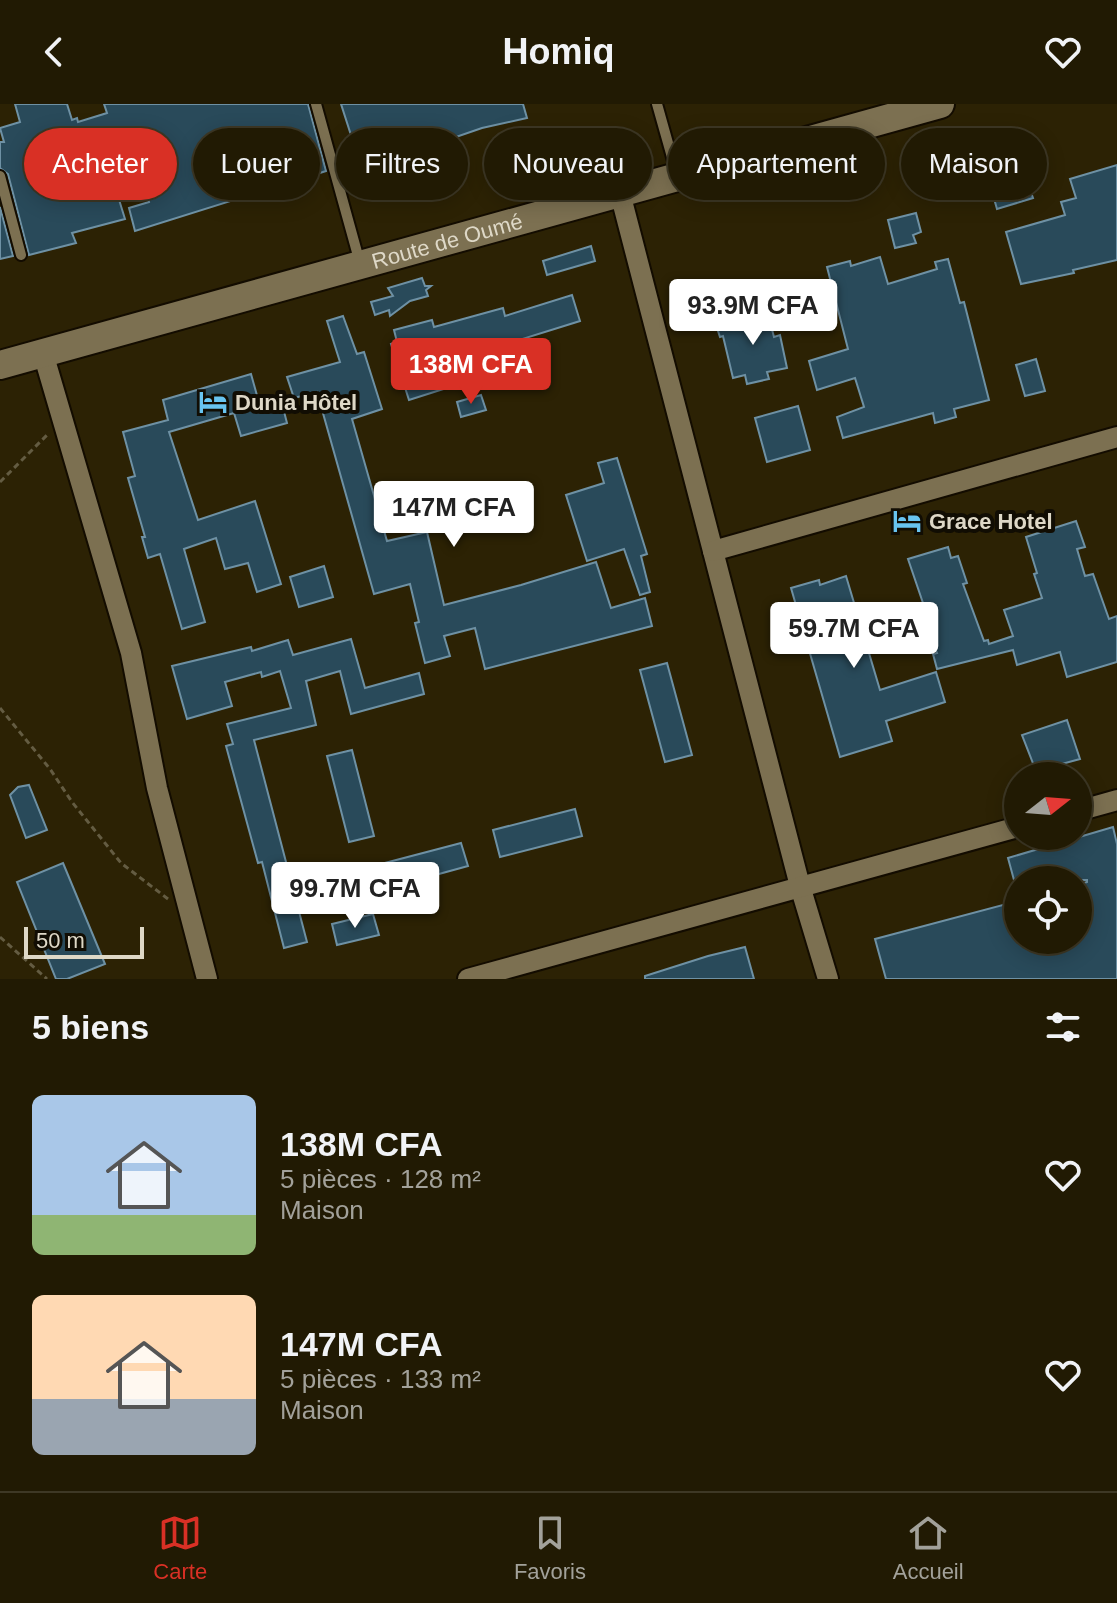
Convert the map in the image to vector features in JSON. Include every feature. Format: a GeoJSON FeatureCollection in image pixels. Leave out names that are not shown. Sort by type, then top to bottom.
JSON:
{"type":"FeatureCollection","features":[{"type":"Feature","properties":{"kind":"street","name":"Route de Oumé"},"geometry":{"type":"LineString","coordinates":[[842,128],[910,108],[940,104]]}},
{"type":"Feature","properties":{"kind":"street","name":"Route de Oumé"},"geometry":{"type":"LineString","coordinates":[[0,365],[595,200]]}},
{"type":"Feature","properties":{"kind":"street"},"geometry":{"type":"LineString","coordinates":[[622,200],[800,886],[828,979]]}},
{"type":"Feature","properties":{"kind":"street"},"geometry":{"type":"LineString","coordinates":[[43,353],[131,653],[157,788],[207,979]]}},
{"type":"Feature","properties":{"kind":"street"},"geometry":{"type":"LineString","coordinates":[[713,551],[1117,437]]}},
{"type":"Feature","properties":{"kind":"street"},"geometry":{"type":"LineString","coordinates":[[1092,807],[1117,800]]}},
{"type":"Feature","properties":{"kind":"street"},"geometry":{"type":"LineString","coordinates":[[468,979],[1004,831]]}},
{"type":"Feature","properties":{"kind":"lane"},"geometry":{"type":"LineString","coordinates":[[316,104],[361,265]]}},
{"type":"Feature","properties":{"kind":"lane"},"geometry":{"type":"LineString","coordinates":[[657,104],[668,144]]}},
{"type":"Feature","properties":{"kind":"lane"},"geometry":{"type":"LineString","coordinates":[[0,176],[21,255]]}},
{"type":"Feature","properties":{"kind":"path"},"geometry":{"type":"LineString","coordinates":[[0,482],[61,421]]}},
{"type":"Feature","properties":{"kind":"path"},"geometry":{"type":"LineString","coordinates":[[0,708],[121,863],[191,917]]}},
{"type":"Feature","properties":{"kind":"path"},"geometry":{"type":"LineString","coordinates":[[0,937],[47,979]]}},
{"type":"Feature","properties":{"kind":"building"},"geometry":{"type":"Polygon","coordinates":[[[15,104],[67,104],[72,120],[77,118],[78,122],[107,113],[104,104],[308,104],[314,128],[193,128],[193,200],[234,200],[135,231],[129,208],[148,200],[177,200],[177,128],[24,128],[24,200],[119,200],[125,219],[72,233],[76,243],[29,255],[8,174],[0,168],[0,142],[4,142],[0,128],[20,122],[15,104]]]}},
{"type":"Feature","properties":{"kind":"building"},"geometry":{"type":"Polygon","coordinates":[[[341,104],[523,104],[527,118],[468,133],[468,128],[349,128],[341,104]]]}},
{"type":"Feature","properties":{"kind":"building"},"geometry":{"type":"Polygon","coordinates":[[[320,149],[326,171],[320,173],[320,149]]]}},
{"type":"Feature","properties":{"kind":"building"},"geometry":{"type":"Polygon","coordinates":[[[1117,165],[1117,260],[1021,284],[1006,232],[1065,215],[1061,202],[1076,198],[1070,179],[1117,165]]]}},
{"type":"Feature","properties":{"kind":"building"},"geometry":{"type":"Polygon","coordinates":[[[994,200],[1026,200],[997,209],[994,200]]]}},
{"type":"Feature","properties":{"kind":"building"},"geometry":{"type":"Polygon","coordinates":[[[0,207],[13,256],[0,259],[0,207]]]}},
{"type":"Feature","properties":{"kind":"building"},"geometry":{"type":"Polygon","coordinates":[[[916,213],[921,232],[913,235],[916,243],[895,248],[888,220],[916,213]]]}},
{"type":"Feature","properties":{"kind":"building"},"geometry":{"type":"Polygon","coordinates":[[[591,246],[595,261],[547,275],[543,261],[591,246]]]}},
{"type":"Feature","properties":{"kind":"building"},"geometry":{"type":"Polygon","coordinates":[[[880,257],[888,284],[937,269],[935,262],[948,259],[960,303],[964,302],[989,400],[954,409],[956,417],[935,423],[933,413],[843,438],[837,417],[864,407],[855,378],[817,390],[809,361],[848,349],[827,267],[850,261],[851,266],[880,257]]]}},
{"type":"Feature","properties":{"kind":"building"},"geometry":{"type":"Polygon","coordinates":[[[422,278],[425,286],[431,286],[426,290],[428,296],[410,301],[390,316],[389,310],[375,315],[371,302],[393,296],[388,288],[422,278]]]}},
{"type":"Feature","properties":{"kind":"building"},"geometry":{"type":"Polygon","coordinates":[[[572,295],[580,321],[452,361],[459,384],[409,400],[391,344],[397,342],[394,330],[432,320],[434,327],[503,308],[505,316],[572,295]]]}},
{"type":"Feature","properties":{"kind":"building"},"geometry":{"type":"Polygon","coordinates":[[[767,311],[774,337],[780,335],[787,368],[767,372],[769,379],[747,384],[745,375],[733,378],[723,336],[720,337],[716,325],[767,311]]]}},
{"type":"Feature","properties":{"kind":"building"},"geometry":{"type":"Polygon","coordinates":[[[343,316],[357,354],[364,352],[382,409],[352,419],[387,541],[427,532],[444,605],[596,562],[611,608],[645,598],[652,626],[485,669],[475,628],[444,636],[450,656],[425,663],[410,584],[374,594],[317,392],[294,398],[287,377],[340,362],[327,321],[343,316]]]}},
{"type":"Feature","properties":{"kind":"building"},"geometry":{"type":"Polygon","coordinates":[[[1036,359],[1045,391],[1025,396],[1016,365],[1036,359]]]}},
{"type":"Feature","properties":{"kind":"building"},"geometry":{"type":"Polygon","coordinates":[[[251,374],[258,399],[265,397],[268,404],[281,400],[287,423],[241,436],[234,413],[169,432],[198,520],[255,501],[281,584],[257,592],[248,563],[225,569],[216,538],[184,549],[205,622],[182,629],[160,554],[148,558],[128,478],[135,476],[123,432],[168,420],[163,400],[251,374]]]}},
{"type":"Feature","properties":{"kind":"building"},"geometry":{"type":"Polygon","coordinates":[[[481,395],[486,410],[461,417],[457,402],[481,395]]]}},
{"type":"Feature","properties":{"kind":"building"},"geometry":{"type":"Polygon","coordinates":[[[798,406],[810,450],[767,462],[755,418],[798,406]]]}},
{"type":"Feature","properties":{"kind":"building"},"geometry":{"type":"Polygon","coordinates":[[[617,458],[647,554],[641,556],[650,592],[640,595],[624,549],[587,561],[566,495],[604,483],[598,463],[617,458]]]}},
{"type":"Feature","properties":{"kind":"building"},"geometry":{"type":"Polygon","coordinates":[[[1076,521],[1085,547],[1077,549],[1085,576],[1093,574],[1109,619],[1117,616],[1117,662],[1067,677],[1060,652],[1017,665],[1013,650],[937,669],[933,654],[937,653],[920,608],[924,606],[908,559],[948,547],[951,558],[958,556],[967,583],[963,584],[984,641],[988,640],[989,644],[1013,636],[1004,610],[1042,598],[1026,537],[1076,521]]]}},
{"type":"Feature","properties":{"kind":"building"},"geometry":{"type":"Polygon","coordinates":[[[324,566],[333,597],[299,607],[290,577],[324,566]]]}},
{"type":"Feature","properties":{"kind":"building"},"geometry":{"type":"Polygon","coordinates":[[[846,576],[880,690],[936,672],[945,702],[886,721],[892,741],[840,757],[791,588],[819,580],[820,585],[846,576]]]}},
{"type":"Feature","properties":{"kind":"building"},"geometry":{"type":"Polygon","coordinates":[[[351,639],[365,688],[419,673],[424,694],[351,714],[340,671],[306,681],[316,725],[254,740],[307,942],[284,948],[262,862],[258,863],[226,746],[233,744],[227,724],[291,708],[280,671],[262,677],[261,672],[225,682],[232,706],[187,719],[172,666],[251,647],[252,651],[288,640],[293,655],[351,639]]]}},
{"type":"Feature","properties":{"kind":"building"},"geometry":{"type":"Polygon","coordinates":[[[667,663],[692,755],[665,762],[640,670],[667,663]]]}},
{"type":"Feature","properties":{"kind":"building"},"geometry":{"type":"Polygon","coordinates":[[[1067,720],[1080,759],[1032,762],[1022,735],[1067,720]]]}},
{"type":"Feature","properties":{"kind":"building"},"geometry":{"type":"Polygon","coordinates":[[[352,750],[374,836],[349,842],[327,756],[352,750]]]}},
{"type":"Feature","properties":{"kind":"building"},"geometry":{"type":"Polygon","coordinates":[[[29,785],[47,830],[26,838],[10,795],[18,787],[29,785]]]}},
{"type":"Feature","properties":{"kind":"building"},"geometry":{"type":"Polygon","coordinates":[[[575,809],[582,836],[500,857],[493,830],[575,809]]]}},
{"type":"Feature","properties":{"kind":"building"},"geometry":{"type":"Polygon","coordinates":[[[1113,827],[1117,844],[1117,979],[886,979],[875,939],[1004,905],[1004,954],[1092,954],[1092,866],[1010,866],[1008,858],[1035,850],[1092,850],[1092,833],[1113,827]]]}},
{"type":"Feature","properties":{"kind":"building"},"geometry":{"type":"Polygon","coordinates":[[[461,843],[468,866],[388,888],[381,864],[461,843]]]}},
{"type":"Feature","properties":{"kind":"building"},"geometry":{"type":"Polygon","coordinates":[[[63,863],[105,964],[67,979],[56,979],[17,882],[63,863]]]}},
{"type":"Feature","properties":{"kind":"building"},"geometry":{"type":"Polygon","coordinates":[[[373,914],[379,935],[337,945],[332,924],[373,914]]]}},
{"type":"Feature","properties":{"kind":"building"},"geometry":{"type":"Polygon","coordinates":[[[745,947],[754,979],[645,979],[645,976],[745,947]]]}},
{"type":"Feature","properties":{"kind":"place","name":"Dunia Hôtel"},"geometry":{"type":"Point","coordinates":[213,402]}},
{"type":"Feature","properties":{"kind":"place","name":"Grace Hotel"},"geometry":{"type":"Point","coordinates":[907,521]}}]}
